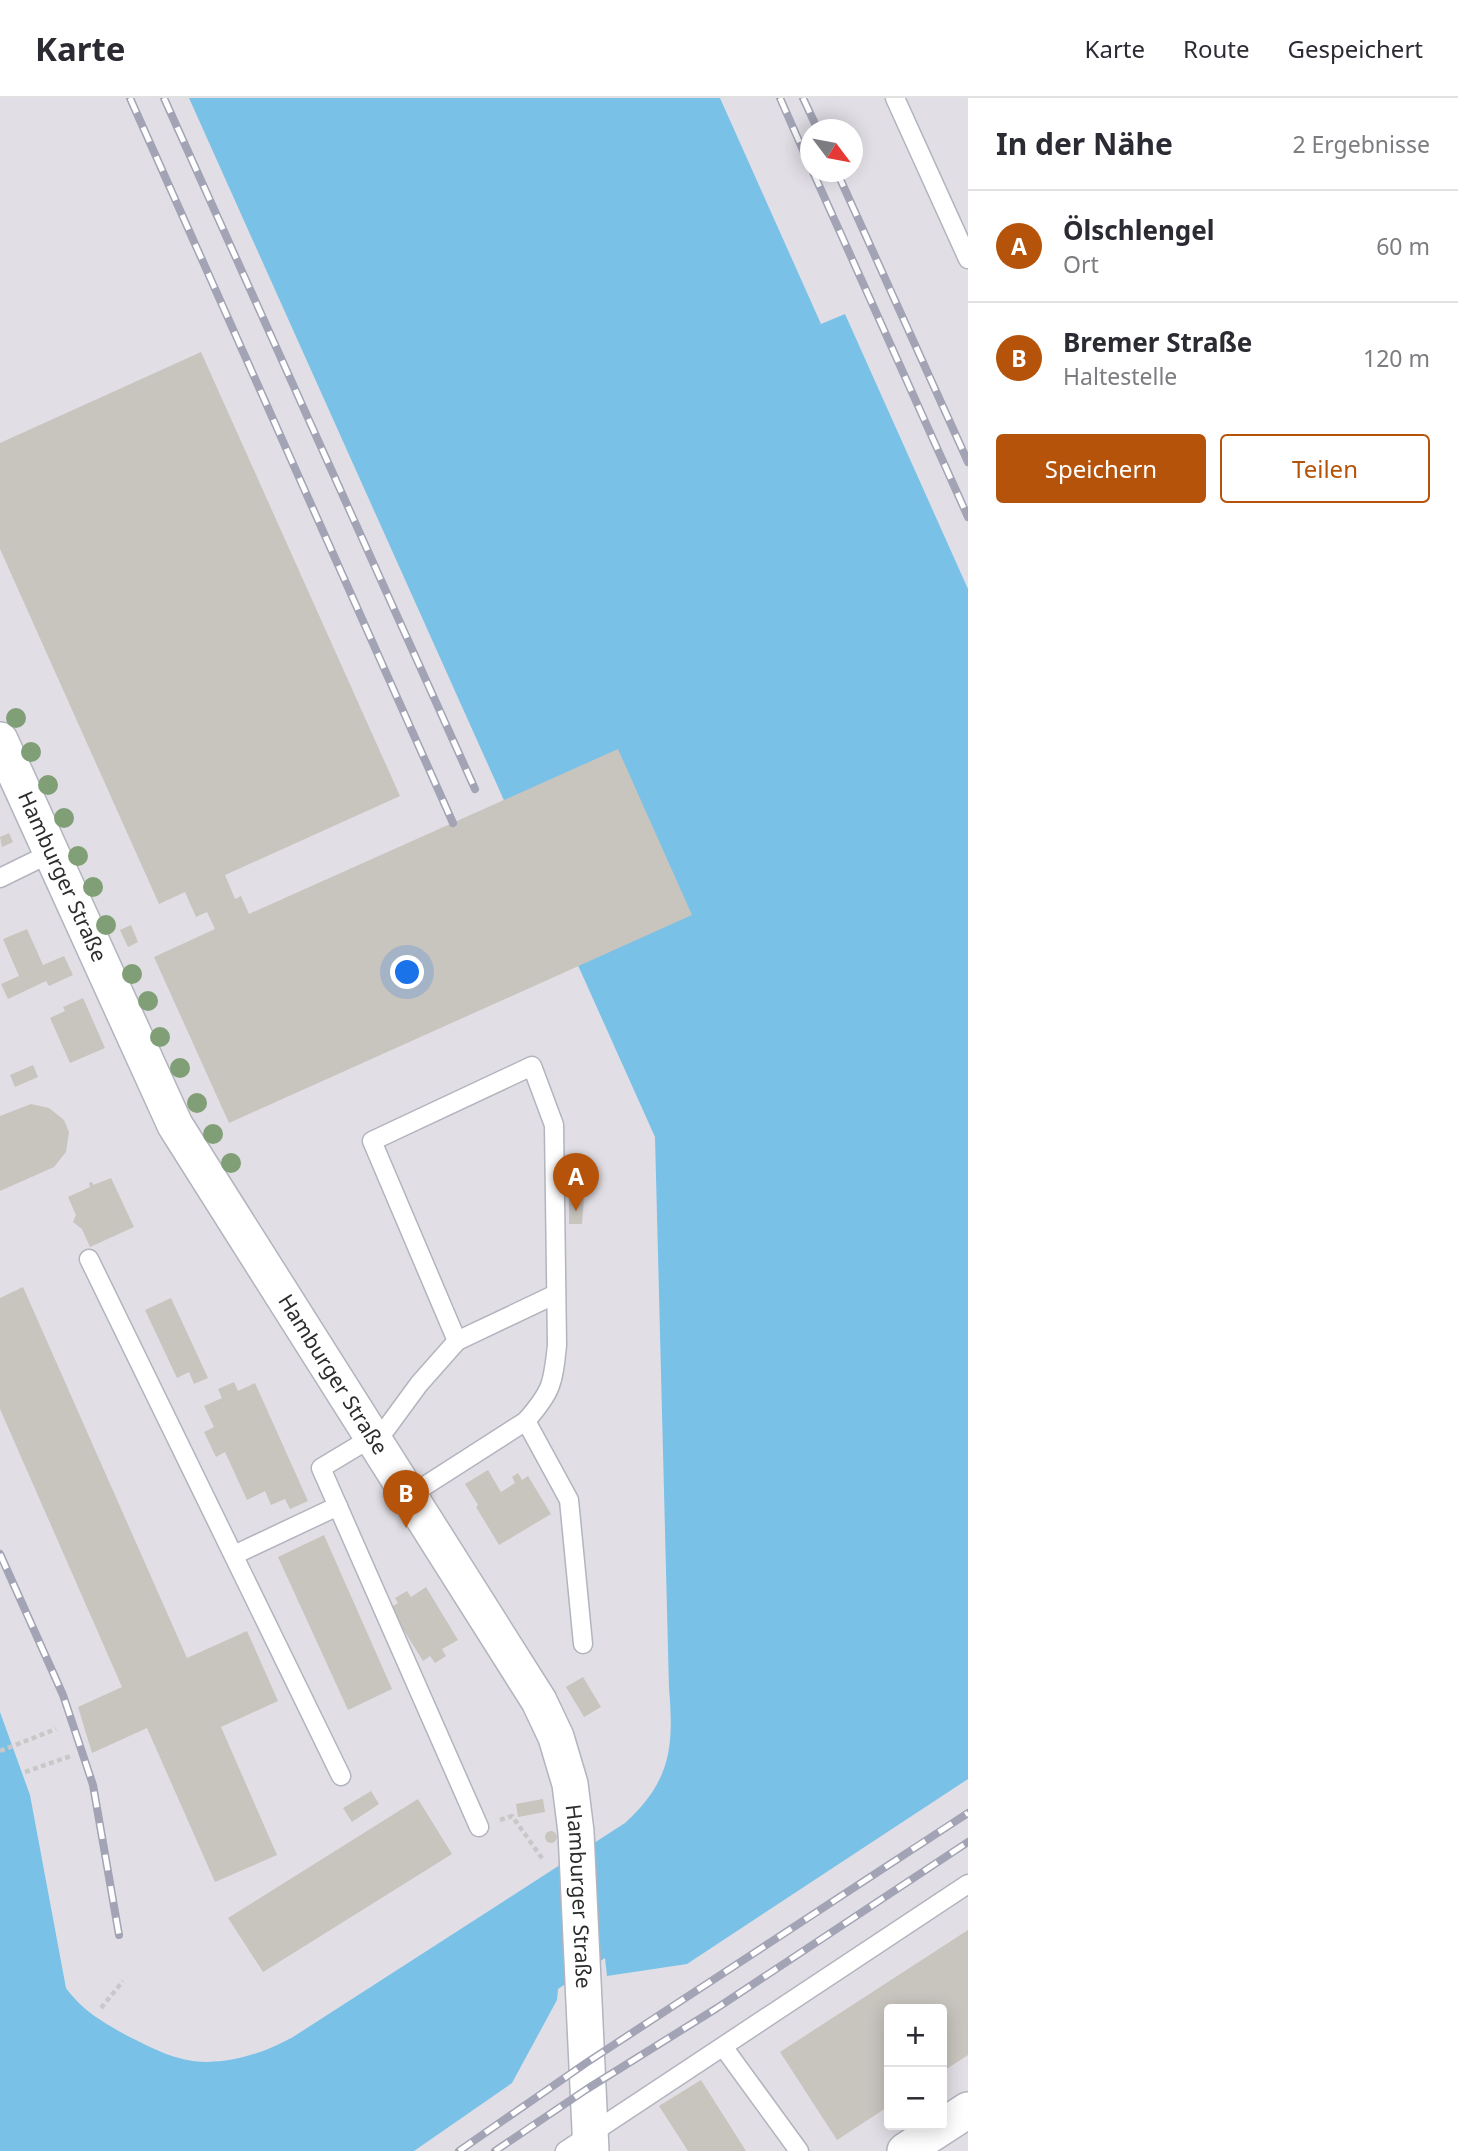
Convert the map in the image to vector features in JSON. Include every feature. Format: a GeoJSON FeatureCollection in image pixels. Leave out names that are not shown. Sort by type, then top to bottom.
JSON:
{"type":"FeatureCollection","features":[{"type":"Feature","properties":{"kind":"street","name":"Hamburger Straße"},"geometry":{"type":"LineString","coordinates":[[0,740],[175,1125],[539,1701],[556,1737],[570,1784],[576,1832],[587,2089],[582,2145]]}},
{"type":"Feature","properties":{"kind":"street"},"geometry":{"type":"LineString","coordinates":[[905,2151],[968,2110]]}},
{"type":"Feature","properties":{"kind":"lane"},"geometry":{"type":"LineString","coordinates":[[895,98],[968,259]]}},
{"type":"Feature","properties":{"kind":"lane"},"geometry":{"type":"LineString","coordinates":[[0,878],[51,853]]}},
{"type":"Feature","properties":{"kind":"lane"},"geometry":{"type":"LineString","coordinates":[[409,1496],[526,1421],[544,1400],[554,1379],[557,1345],[554,1125],[532,1066],[372,1142],[457,1340]]}},
{"type":"Feature","properties":{"kind":"lane"},"geometry":{"type":"LineString","coordinates":[[89,1259],[341,1776]]}},
{"type":"Feature","properties":{"kind":"lane"},"geometry":{"type":"LineString","coordinates":[[480,1827],[321,1468],[386,1429],[419,1384],[457,1340],[556,1294]]}},
{"type":"Feature","properties":{"kind":"lane"},"geometry":{"type":"LineString","coordinates":[[526,1421],[569,1500],[583,1644]]}},
{"type":"Feature","properties":{"kind":"lane"},"geometry":{"type":"LineString","coordinates":[[234,1555],[338,1506]]}},
{"type":"Feature","properties":{"kind":"lane"},"geometry":{"type":"LineString","coordinates":[[582,2145],[968,1884]]}},
{"type":"Feature","properties":{"kind":"lane"},"geometry":{"type":"LineString","coordinates":[[724,2048],[799,2151]]}},
{"type":"Feature","properties":{"kind":"path"},"geometry":{"type":"LineString","coordinates":[[0,1751],[57,1730]]}},
{"type":"Feature","properties":{"kind":"path"},"geometry":{"type":"LineString","coordinates":[[26,1772],[71,1755]]}},
{"type":"Feature","properties":{"kind":"path"},"geometry":{"type":"LineString","coordinates":[[522,1829],[547,1866]]}},
{"type":"Feature","properties":{"kind":"path"},"geometry":{"type":"LineString","coordinates":[[100,2008],[123,1981]]}},
{"type":"Feature","properties":{"kind":"shaded area"},"geometry":{"type":"Polygon","coordinates":[[[0,98],[968,98],[968,2151],[0,2151],[0,98]]]}},
{"type":"Feature","properties":{"kind":"water"},"geometry":{"type":"Polygon","coordinates":[[[189,98],[720,98],[821,324],[845,314],[968,589],[968,1779],[687,1964],[607,1976],[605,1958],[558,1989],[557,2000],[512,2083],[414,2151],[0,2151],[0,1712],[30,1795],[66,1988],[85,2009],[124,2034],[172,2056],[208,2062],[253,2054],[293,2037],[625,1823],[640,1808],[660,1777],[666,1762],[671,1728],[655,1137],[189,98]]]}},
{"type":"Feature","properties":{"kind":"building"},"geometry":{"type":"Polygon","coordinates":[[[201,352],[400,796],[225,875],[235,899],[241,896],[249,914],[618,749],[692,915],[229,1123],[154,957],[215,929],[207,912],[196,917],[185,892],[159,904],[0,549],[0,443],[201,352]]]}},
{"type":"Feature","properties":{"kind":"building"},"geometry":{"type":"Polygon","coordinates":[[[9,833],[13,842],[2,847],[0,837],[9,833]]]}},
{"type":"Feature","properties":{"kind":"building"},"geometry":{"type":"Polygon","coordinates":[[[131,925],[138,942],[128,947],[120,930],[131,925]]]}},
{"type":"Feature","properties":{"kind":"building"},"geometry":{"type":"Polygon","coordinates":[[[27,929],[43,965],[64,956],[73,975],[49,986],[46,981],[8,999],[1,984],[19,976],[3,939],[27,929]]]}},
{"type":"Feature","properties":{"kind":"building"},"geometry":{"type":"Polygon","coordinates":[[[83,998],[105,1048],[70,1063],[50,1018],[65,1011],[63,1007],[83,998]]]}},
{"type":"Feature","properties":{"kind":"building"},"geometry":{"type":"Polygon","coordinates":[[[33,1065],[38,1077],[15,1087],[10,1075],[33,1065]]]}},
{"type":"Feature","properties":{"kind":"building"},"geometry":{"type":"Polygon","coordinates":[[[31,1104],[49,1108],[64,1120],[69,1132],[66,1152],[54,1167],[0,1191],[0,1116],[31,1104]]]}},
{"type":"Feature","properties":{"kind":"building"},"geometry":{"type":"Polygon","coordinates":[[[111,1178],[134,1227],[90,1247],[82,1229],[73,1222],[76,1215],[68,1197],[90,1187],[89,1183],[92,1182],[93,1185],[111,1178]]]}},
{"type":"Feature","properties":{"kind":"building"},"geometry":{"type":"Polygon","coordinates":[[[569,1196],[584,1197],[582,1224],[569,1224],[569,1196]]]}},
{"type":"Feature","properties":{"kind":"building"},"geometry":{"type":"Polygon","coordinates":[[[23,1287],[187,1658],[247,1631],[278,1701],[221,1727],[277,1855],[215,1882],[147,1728],[92,1753],[78,1707],[122,1687],[0,1409],[0,1298],[23,1287]]]}},
{"type":"Feature","properties":{"kind":"building"},"geometry":{"type":"Polygon","coordinates":[[[171,1298],[208,1378],[194,1384],[189,1372],[177,1378],[145,1310],[171,1298]]]}},
{"type":"Feature","properties":{"kind":"building"},"geometry":{"type":"Polygon","coordinates":[[[234,1382],[238,1391],[255,1383],[308,1501],[290,1509],[285,1499],[271,1505],[265,1491],[247,1500],[225,1452],[216,1457],[204,1432],[214,1427],[204,1406],[222,1398],[218,1389],[234,1382]]]}},
{"type":"Feature","properties":{"kind":"building"},"geometry":{"type":"Polygon","coordinates":[[[488,1470],[501,1492],[515,1483],[512,1477],[518,1473],[522,1480],[528,1476],[551,1514],[499,1545],[465,1484],[488,1470]]]}},
{"type":"Feature","properties":{"kind":"building"},"geometry":{"type":"Polygon","coordinates":[[[324,1535],[392,1689],[348,1710],[278,1557],[324,1535]]]}},
{"type":"Feature","properties":{"kind":"building"},"geometry":{"type":"Polygon","coordinates":[[[426,1587],[458,1640],[442,1649],[446,1656],[435,1663],[430,1656],[423,1661],[390,1608],[398,1603],[395,1598],[407,1591],[411,1597],[426,1587]]]}},
{"type":"Feature","properties":{"kind":"building"},"geometry":{"type":"Polygon","coordinates":[[[583,1677],[601,1707],[584,1717],[566,1687],[583,1677]]]}},
{"type":"Feature","properties":{"kind":"building"},"geometry":{"type":"Polygon","coordinates":[[[371,1791],[379,1804],[352,1822],[343,1808],[371,1791]]]}},
{"type":"Feature","properties":{"kind":"building"},"geometry":{"type":"Polygon","coordinates":[[[418,1799],[452,1854],[263,1972],[228,1918],[418,1799]]]}},
{"type":"Feature","properties":{"kind":"building"},"geometry":{"type":"Polygon","coordinates":[[[543,1799],[545,1812],[518,1817],[516,1804],[543,1799]]]}},
{"type":"Feature","properties":{"kind":"building"},"geometry":{"type":"Polygon","coordinates":[[[551,1831],[557,1837],[551,1843],[545,1837],[551,1831]]]}},
{"type":"Feature","properties":{"kind":"building"},"geometry":{"type":"Polygon","coordinates":[[[968,1930],[968,2055],[947,2069],[947,2004],[884,2004],[884,2109],[837,2140],[780,2052],[968,1930]]]}},
{"type":"Feature","properties":{"kind":"building"},"geometry":{"type":"Polygon","coordinates":[[[701,2080],[746,2151],[688,2151],[659,2106],[701,2080]]]}},
{"type":"Feature","properties":{"kind":"railway"},"geometry":{"type":"LineString","coordinates":[[130,98],[453,823]]}},
{"type":"Feature","properties":{"kind":"railway"},"geometry":{"type":"LineString","coordinates":[[164,98],[475,789]]}},
{"type":"Feature","properties":{"kind":"railway"},"geometry":{"type":"LineString","coordinates":[[780,98],[800,143]]}},
{"type":"Feature","properties":{"kind":"railway"},"geometry":{"type":"LineString","coordinates":[[803,98],[813,119]]}},
{"type":"Feature","properties":{"kind":"railway"},"geometry":{"type":"LineString","coordinates":[[817,182],[968,517]]}},
{"type":"Feature","properties":{"kind":"railway"},"geometry":{"type":"LineString","coordinates":[[842,182],[968,462]]}},
{"type":"Feature","properties":{"kind":"railway"},"geometry":{"type":"LineString","coordinates":[[0,1554],[63,1695],[93,1785],[119,1935]]}},
{"type":"Feature","properties":{"kind":"railway"},"geometry":{"type":"LineString","coordinates":[[459,2151],[586,2063],[968,1813]]}},
{"type":"Feature","properties":{"kind":"railway"},"geometry":{"type":"LineString","coordinates":[[495,2151],[968,1842]]}},
{"type":"Feature","properties":{"kind":"place","name":"Ölschlengel"},"geometry":{"type":"Point","coordinates":[576,1211]}},
{"type":"Feature","properties":{"kind":"place","name":"Bremer Straße"},"geometry":{"type":"Point","coordinates":[406,1528]}}]}
